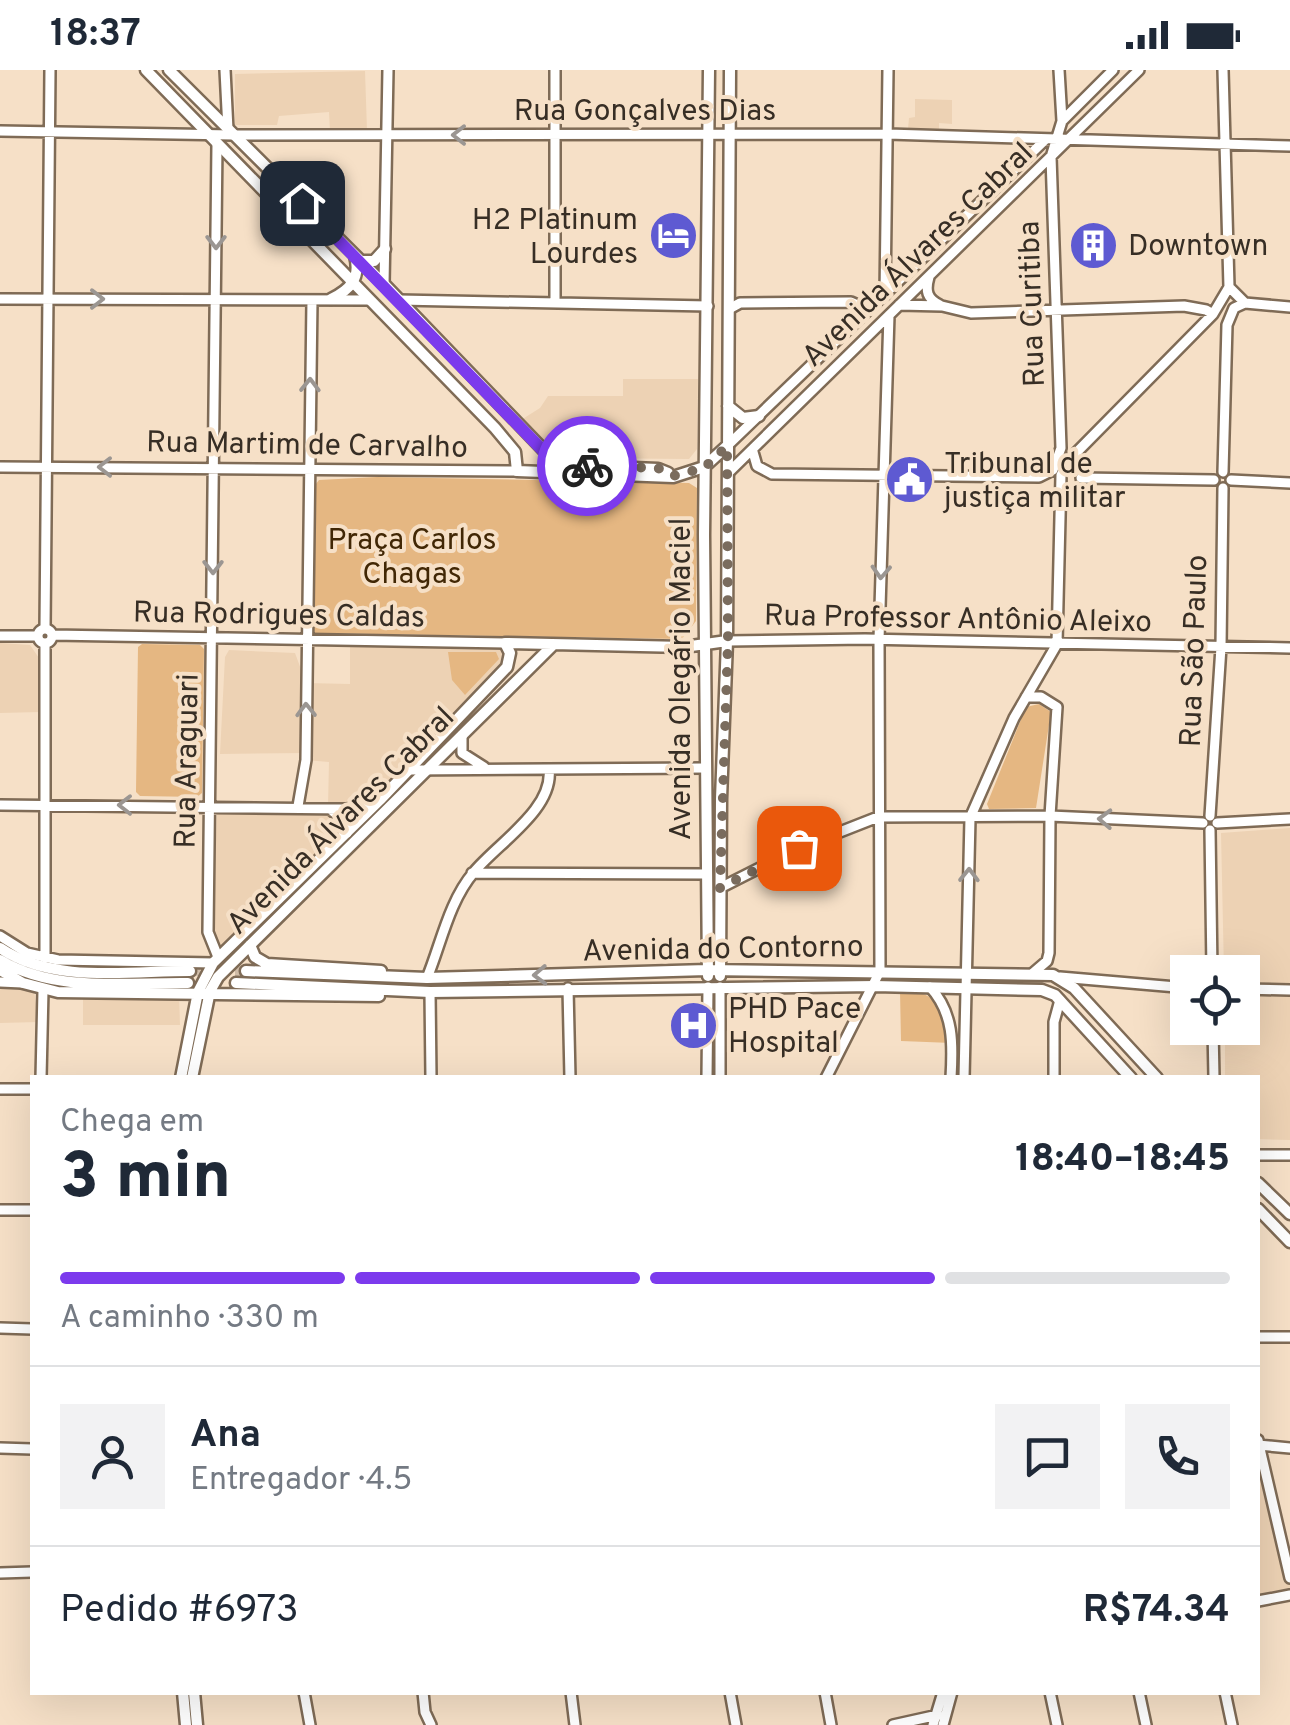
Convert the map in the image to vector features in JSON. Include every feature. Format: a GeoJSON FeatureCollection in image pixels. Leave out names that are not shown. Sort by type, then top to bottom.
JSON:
{"type":"FeatureCollection","features":[{"type":"Feature","properties":{"kind":"main road"},"geometry":{"type":"LineString","coordinates":[[146,70],[491,424],[515,452],[517,471]]}},
{"type":"Feature","properties":{"kind":"main road"},"geometry":{"type":"LineString","coordinates":[[169,70],[506,411],[491,424]]}},
{"type":"Feature","properties":{"kind":"main road","name":"Avenida Olegário Maciel"},"geometry":{"type":"LineString","coordinates":[[709,70],[705,768],[706,874],[714,970]]}},
{"type":"Feature","properties":{"kind":"main road","name":"Avenida Olegário Maciel"},"geometry":{"type":"LineString","coordinates":[[714,987],[728,641],[730,70]]}},
{"type":"Feature","properties":{"kind":"main road"},"geometry":{"type":"LineString","coordinates":[[217,144],[230,132]]}},
{"type":"Feature","properties":{"kind":"main road"},"geometry":{"type":"LineString","coordinates":[[357,258],[374,261],[385,249]]}},
{"type":"Feature","properties":{"kind":"main road"},"geometry":{"type":"LineString","coordinates":[[331,299],[353,283],[358,272],[357,258]]}},
{"type":"Feature","properties":{"kind":"main road"},"geometry":{"type":"LineString","coordinates":[[407,338],[422,324]]}},
{"type":"Feature","properties":{"kind":"main road"},"geometry":{"type":"LineString","coordinates":[[437,369],[452,356]]}},
{"type":"Feature","properties":{"kind":"main road"},"geometry":{"type":"LineString","coordinates":[[728,406],[743,418],[759,416]]}},
{"type":"Feature","properties":{"kind":"main road","name":"Rua Martim de Carvalho"},"geometry":{"type":"LineString","coordinates":[[506,411],[558,465],[658,468],[673,476]]}},
{"type":"Feature","properties":{"kind":"main road","name":"Avenida Álvares Cabral"},"geometry":{"type":"LineString","coordinates":[[704,468],[727,446]]}},
{"type":"Feature","properties":{"kind":"main road","name":"Rua Martim de Carvalho"},"geometry":{"type":"LineString","coordinates":[[517,471],[673,476],[704,468]]}},
{"type":"Feature","properties":{"kind":"main road","name":"Rua Professor Antônio Aleixo"},"geometry":{"type":"LineString","coordinates":[[505,643],[705,645],[728,641]]}},
{"type":"Feature","properties":{"kind":"main road","name":"Avenida Álvares Cabral"},"geometry":{"type":"LineString","coordinates":[[204,992],[215,960],[380,800],[507,667],[510,653],[505,643]]}},
{"type":"Feature","properties":{"kind":"main road","name":"Avenida Álvares Cabral"},"geometry":{"type":"LineString","coordinates":[[204,992],[553,645]]}},
{"type":"Feature","properties":{"kind":"main road"},"geometry":{"type":"LineString","coordinates":[[705,768],[713,772],[722,799]]}},
{"type":"Feature","properties":{"kind":"main road"},"geometry":{"type":"LineString","coordinates":[[304,892],[308,880],[338,849],[347,833]]}},
{"type":"Feature","properties":{"kind":"main road"},"geometry":{"type":"LineString","coordinates":[[250,945],[256,957],[267,964],[367,968],[426,978]]}},
{"type":"Feature","properties":{"kind":"main road"},"geometry":{"type":"LineString","coordinates":[[0,948],[52,970],[189,977],[62,982],[18,970],[0,960]]}},
{"type":"Feature","properties":{"kind":"main road"},"geometry":{"type":"LineString","coordinates":[[0,970],[42,990],[373,996],[430,992]]}},
{"type":"Feature","properties":{"kind":"main road","name":"Avenida do Contorno"},"geometry":{"type":"LineString","coordinates":[[246,972],[426,978],[714,970],[1033,973],[1057,977]]}},
{"type":"Feature","properties":{"kind":"main road"},"geometry":{"type":"LineString","coordinates":[[1057,977],[1074,988],[1154,1075]]}},
{"type":"Feature","properties":{"kind":"main road","name":"Avenida do Contorno"},"geometry":{"type":"LineString","coordinates":[[236,983],[430,992],[967,987],[1042,990],[1060,1000]]}},
{"type":"Feature","properties":{"kind":"main road"},"geometry":{"type":"LineString","coordinates":[[182,1075],[204,992]]}},
{"type":"Feature","properties":{"kind":"main road"},"geometry":{"type":"LineString","coordinates":[[192,1075],[204,992]]}},
{"type":"Feature","properties":{"kind":"main road"},"geometry":{"type":"LineString","coordinates":[[1060,1000],[1129,1075]]}},
{"type":"Feature","properties":{"kind":"main road"},"geometry":{"type":"LineString","coordinates":[[1260,1184],[1290,1214]]}},
{"type":"Feature","properties":{"kind":"main road"},"geometry":{"type":"LineString","coordinates":[[1260,1211],[1290,1242]]}},
{"type":"Feature","properties":{"kind":"main road"},"geometry":{"type":"LineString","coordinates":[[183,1695],[186,1725]]}},
{"type":"Feature","properties":{"kind":"main road"},"geometry":{"type":"LineString","coordinates":[[194,1695],[196,1725]]}},
{"type":"Feature","properties":{"kind":"street"},"geometry":{"type":"LineString","coordinates":[[44,958],[42,804],[50,70]]}},
{"type":"Feature","properties":{"kind":"street"},"geometry":{"type":"LineString","coordinates":[[225,70],[230,132]]}},
{"type":"Feature","properties":{"kind":"street"},"geometry":{"type":"LineString","coordinates":[[384,284],[388,70]]}},
{"type":"Feature","properties":{"kind":"street"},"geometry":{"type":"LineString","coordinates":[[555,70],[555,303]]}},
{"type":"Feature","properties":{"kind":"street"},"geometry":{"type":"LineString","coordinates":[[885,294],[888,70]]}},
{"type":"Feature","properties":{"kind":"street"},"geometry":{"type":"LineString","coordinates":[[1059,70],[1062,121],[1085,124]]}},
{"type":"Feature","properties":{"kind":"street","name":"Avenida Álvares Cabral"},"geometry":{"type":"LineString","coordinates":[[727,446],[1051,140],[1062,121],[1113,70]]}},
{"type":"Feature","properties":{"kind":"street","name":"Avenida Álvares Cabral"},"geometry":{"type":"LineString","coordinates":[[728,473],[1139,70]]}},
{"type":"Feature","properties":{"kind":"street"},"geometry":{"type":"LineString","coordinates":[[964,1075],[970,818],[1026,698],[1057,644],[1061,475],[1072,457],[1213,314],[1230,287],[1223,146],[1224,70]]}},
{"type":"Feature","properties":{"kind":"street","name":"Rua Gonçalves Dias"},"geometry":{"type":"LineString","coordinates":[[0,131],[207,135],[888,134],[1290,146]]}},
{"type":"Feature","properties":{"kind":"street","name":"Rua Curitiba"},"geometry":{"type":"LineString","coordinates":[[1051,140],[1062,448]]}},
{"type":"Feature","properties":{"kind":"street","name":"Rua Araguari"},"geometry":{"type":"LineString","coordinates":[[215,960],[208,932],[217,144]]}},
{"type":"Feature","properties":{"kind":"street"},"geometry":{"type":"LineString","coordinates":[[886,261],[909,271]]}},
{"type":"Feature","properties":{"kind":"street"},"geometry":{"type":"LineString","coordinates":[[929,275],[928,295],[942,306]]}},
{"type":"Feature","properties":{"kind":"street"},"geometry":{"type":"LineString","coordinates":[[1230,287],[1246,302],[1290,307]]}},
{"type":"Feature","properties":{"kind":"street"},"geometry":{"type":"LineString","coordinates":[[0,299],[369,300]]}},
{"type":"Feature","properties":{"kind":"street"},"geometry":{"type":"LineString","coordinates":[[298,806],[306,760],[312,300]]}},
{"type":"Feature","properties":{"kind":"street"},"geometry":{"type":"LineString","coordinates":[[399,300],[708,306]]}},
{"type":"Feature","properties":{"kind":"street"},"geometry":{"type":"LineString","coordinates":[[422,324],[426,307],[436,301]]}},
{"type":"Feature","properties":{"kind":"street"},"geometry":{"type":"LineString","coordinates":[[729,309],[740,304],[851,302],[860,306],[861,312],[854,324]]}},
{"type":"Feature","properties":{"kind":"street","name":"Rua São Paulo"},"geometry":{"type":"LineString","coordinates":[[1212,955],[1210,823],[1222,646],[1227,325],[1234,308],[1246,302]]}},
{"type":"Feature","properties":{"kind":"street"},"geometry":{"type":"LineString","coordinates":[[899,306],[942,306],[972,313],[1184,306],[1213,314]]}},
{"type":"Feature","properties":{"kind":"street"},"geometry":{"type":"LineString","coordinates":[[828,1075],[880,972],[879,640],[890,315]]}},
{"type":"Feature","properties":{"kind":"street"},"geometry":{"type":"LineString","coordinates":[[860,343],[877,342],[886,355]]}},
{"type":"Feature","properties":{"kind":"street"},"geometry":{"type":"LineString","coordinates":[[1062,448],[1064,454],[1072,457]]}},
{"type":"Feature","properties":{"kind":"street"},"geometry":{"type":"LineString","coordinates":[[753,452],[757,466],[772,474],[1047,474],[1057,464],[1062,448]]}},
{"type":"Feature","properties":{"kind":"street","name":"Rua Martim de Carvalho"},"geometry":{"type":"LineString","coordinates":[[0,467],[517,471]]}},
{"type":"Feature","properties":{"kind":"street"},"geometry":{"type":"LineString","coordinates":[[1081,478],[1290,483]]}},
{"type":"Feature","properties":{"kind":"street","name":"Rua Rodrigues Caldas"},"geometry":{"type":"LineString","coordinates":[[0,636],[505,643]]}},
{"type":"Feature","properties":{"kind":"street","name":"Rua Professor Antônio Aleixo"},"geometry":{"type":"LineString","coordinates":[[728,641],[1290,648]]}},
{"type":"Feature","properties":{"kind":"street"},"geometry":{"type":"LineString","coordinates":[[1026,698],[1041,697],[1057,706],[1050,816],[1049,953],[1047,962],[1033,973]]}},
{"type":"Feature","properties":{"kind":"street"},"geometry":{"type":"LineString","coordinates":[[462,732],[462,753],[486,768]]}},
{"type":"Feature","properties":{"kind":"street"},"geometry":{"type":"LineString","coordinates":[[408,770],[705,768]]}},
{"type":"Feature","properties":{"kind":"street"},"geometry":{"type":"LineString","coordinates":[[426,978],[457,896],[472,873],[542,802],[551,784],[549,769]]}},
{"type":"Feature","properties":{"kind":"street"},"geometry":{"type":"LineString","coordinates":[[0,805],[347,808],[380,800]]}},
{"type":"Feature","properties":{"kind":"street"},"geometry":{"type":"LineString","coordinates":[[328,807],[342,819],[347,833]]}},
{"type":"Feature","properties":{"kind":"street"},"geometry":{"type":"LineString","coordinates":[[720,888],[799,848],[878,817],[1050,816],[1210,823],[1290,819]]}},
{"type":"Feature","properties":{"kind":"street"},"geometry":{"type":"LineString","coordinates":[[472,873],[706,874]]}},
{"type":"Feature","properties":{"kind":"street"},"geometry":{"type":"LineString","coordinates":[[0,936],[27,953],[44,958],[215,960]]}},
{"type":"Feature","properties":{"kind":"street"},"geometry":{"type":"LineString","coordinates":[[36,971],[52,970]]}},
{"type":"Feature","properties":{"kind":"street"},"geometry":{"type":"LineString","coordinates":[[1057,977],[1170,986]]}},
{"type":"Feature","properties":{"kind":"street"},"geometry":{"type":"LineString","coordinates":[[0,982],[62,982]]}},
{"type":"Feature","properties":{"kind":"street"},"geometry":{"type":"LineString","coordinates":[[707,1075],[714,987]]}},
{"type":"Feature","properties":{"kind":"street"},"geometry":{"type":"LineString","coordinates":[[714,987],[720,1075]]}},
{"type":"Feature","properties":{"kind":"street"},"geometry":{"type":"LineString","coordinates":[[930,987],[942,1000],[948,1016],[952,1075]]}},
{"type":"Feature","properties":{"kind":"street"},"geometry":{"type":"LineString","coordinates":[[568,988],[570,1075]]}},
{"type":"Feature","properties":{"kind":"street"},"geometry":{"type":"LineString","coordinates":[[41,1075],[42,990]]}},
{"type":"Feature","properties":{"kind":"street"},"geometry":{"type":"LineString","coordinates":[[1260,990],[1290,990]]}},
{"type":"Feature","properties":{"kind":"street"},"geometry":{"type":"LineString","coordinates":[[430,992],[431,1075]]}},
{"type":"Feature","properties":{"kind":"street"},"geometry":{"type":"LineString","coordinates":[[1054,1075],[1054,1022],[1060,1000]]}},
{"type":"Feature","properties":{"kind":"street"},"geometry":{"type":"LineString","coordinates":[[1213,1045],[1214,1075]]}},
{"type":"Feature","properties":{"kind":"street"},"geometry":{"type":"LineString","coordinates":[[0,1088],[30,1089]]}},
{"type":"Feature","properties":{"kind":"street"},"geometry":{"type":"LineString","coordinates":[[1260,1155],[1290,1155]]}},
{"type":"Feature","properties":{"kind":"street"},"geometry":{"type":"LineString","coordinates":[[0,1210],[30,1210]]}},
{"type":"Feature","properties":{"kind":"street"},"geometry":{"type":"LineString","coordinates":[[0,1328],[30,1329]]}},
{"type":"Feature","properties":{"kind":"street"},"geometry":{"type":"LineString","coordinates":[[1260,1337],[1290,1337]]}},
{"type":"Feature","properties":{"kind":"street"},"geometry":{"type":"LineString","coordinates":[[1260,1444],[1290,1448]]}},
{"type":"Feature","properties":{"kind":"street"},"geometry":{"type":"LineString","coordinates":[[0,1448],[30,1449]]}},
{"type":"Feature","properties":{"kind":"street"},"geometry":{"type":"LineString","coordinates":[[1260,1452],[1290,1578]]}},
{"type":"Feature","properties":{"kind":"street"},"geometry":{"type":"LineString","coordinates":[[0,1572],[30,1572]]}},
{"type":"Feature","properties":{"kind":"street"},"geometry":{"type":"LineString","coordinates":[[1260,1602],[1290,1595]]}},
{"type":"Feature","properties":{"kind":"street"},"geometry":{"type":"LineString","coordinates":[[305,1695],[310,1725]]}},
{"type":"Feature","properties":{"kind":"street"},"geometry":{"type":"LineString","coordinates":[[423,1695],[431,1725]]}},
{"type":"Feature","properties":{"kind":"street"},"geometry":{"type":"LineString","coordinates":[[570,1695],[575,1725]]}},
{"type":"Feature","properties":{"kind":"street"},"geometry":{"type":"LineString","coordinates":[[731,1695],[736,1725]]}},
{"type":"Feature","properties":{"kind":"street"},"geometry":{"type":"LineString","coordinates":[[825,1695],[831,1725]]}},
{"type":"Feature","properties":{"kind":"street"},"geometry":{"type":"LineString","coordinates":[[938,1722],[942,1695]]}},
{"type":"Feature","properties":{"kind":"street"},"geometry":{"type":"LineString","coordinates":[[938,1722],[951,1695]]}},
{"type":"Feature","properties":{"kind":"street"},"geometry":{"type":"LineString","coordinates":[[1051,1695],[1057,1725]]}},
{"type":"Feature","properties":{"kind":"street"},"geometry":{"type":"LineString","coordinates":[[1140,1695],[1146,1725]]}},
{"type":"Feature","properties":{"kind":"street"},"geometry":{"type":"LineString","coordinates":[[1226,1695],[1232,1725]]}},
{"type":"Feature","properties":{"kind":"street"},"geometry":{"type":"LineString","coordinates":[[893,1725],[938,1722]]}},
{"type":"Feature","properties":{"kind":"shaded area"},"geometry":{"type":"Polygon","coordinates":[[[365,71],[367,130],[330,131],[329,112],[279,116],[277,125],[235,125],[235,74],[365,71]]]}},
{"type":"Feature","properties":{"kind":"shaded area"},"geometry":{"type":"Polygon","coordinates":[[[915,99],[952,100],[952,124],[939,123],[939,130],[908,129],[909,118],[915,117],[915,99]]]}},
{"type":"Feature","properties":{"kind":"shaded area"},"geometry":{"type":"Polygon","coordinates":[[[623,379],[698,379],[697,449],[689,459],[567,458],[554,452],[521,420],[540,408],[548,396],[623,396],[623,379]]]}},
{"type":"Feature","properties":{"kind":"shaded area"},"geometry":{"type":"Polygon","coordinates":[[[350,642],[505,643],[510,660],[380,800],[348,813],[330,808],[347,833],[223,951],[212,930],[217,812],[302,811],[328,806],[329,762],[306,760],[306,753],[220,754],[225,657],[229,650],[295,653],[306,683],[350,684],[350,642]]]}},
{"type":"Feature","properties":{"kind":"shaded area"},"geometry":{"type":"Polygon","coordinates":[[[0,643],[30,645],[39,658],[40,712],[0,713],[0,643]]]}},
{"type":"Feature","properties":{"kind":"shaded area"},"geometry":{"type":"Polygon","coordinates":[[[1290,828],[1290,1140],[1260,1139],[1260,1075],[1225,1075],[1225,1045],[1260,1045],[1260,955],[1224,955],[1221,833],[1290,828]]]}},
{"type":"Feature","properties":{"kind":"shaded area"},"geometry":{"type":"Polygon","coordinates":[[[0,985],[34,991],[39,1022],[0,1023],[0,985]]]}},
{"type":"Feature","properties":{"kind":"shaded area"},"geometry":{"type":"Polygon","coordinates":[[[83,993],[179,994],[180,1025],[83,1025],[83,993]]]}},
{"type":"Feature","properties":{"kind":"shaded area"},"geometry":{"type":"Polygon","coordinates":[[[1260,1453],[1290,1574],[1290,1593],[1260,1600],[1260,1453]]]}},
{"type":"Feature","properties":{"kind":"green space","name":"Praça Carlos Chagas"},"geometry":{"type":"Polygon","coordinates":[[[377,477],[689,483],[697,488],[696,621],[682,639],[314,633],[312,489],[319,480],[377,477]]]}},
{"type":"Feature","properties":{"kind":"green space"},"geometry":{"type":"Polygon","coordinates":[[[200,645],[204,649],[202,793],[197,797],[140,796],[136,792],[138,647],[200,645]]]}},
{"type":"Feature","properties":{"kind":"green space"},"geometry":{"type":"Polygon","coordinates":[[[448,652],[496,652],[499,659],[465,695],[452,680],[448,652]]]}},
{"type":"Feature","properties":{"kind":"green space"},"geometry":{"type":"Polygon","coordinates":[[[1039,704],[1051,712],[1036,808],[989,809],[987,804],[1026,707],[1039,704]]]}},
{"type":"Feature","properties":{"kind":"green space"},"geometry":{"type":"Polygon","coordinates":[[[900,991],[924,994],[937,1004],[952,1043],[901,1041],[900,991]]]}},
{"type":"Feature","properties":{"kind":"tunnel"},"geometry":{"type":"LineString","coordinates":[[190,971],[246,971]]}},
{"type":"Feature","properties":{"kind":"way so far"},"geometry":{"type":"LineString","coordinates":[[587,466],[658,468],[673,476],[704,468],[727,446],[728,641],[720,888],[799,848]]}},
{"type":"Feature","properties":{"kind":"place","name":"H2 Platinum Lourdes"},"geometry":{"type":"Point","coordinates":[673,236]}},
{"type":"Feature","properties":{"kind":"place","name":"Downtown"},"geometry":{"type":"Point","coordinates":[1093,245]}},
{"type":"Feature","properties":{"kind":"place","name":"Tribunal de justiça militar"},"geometry":{"type":"Point","coordinates":[909,480]}},
{"type":"Feature","properties":{"kind":"place","name":"PHD Pace Hospital"},"geometry":{"type":"Point","coordinates":[693,1025]}},
{"type":"Feature","properties":{"kind":"route"},"geometry":{"type":"LineString","coordinates":[[302,203],[554,462],[587,466]]}}]}
